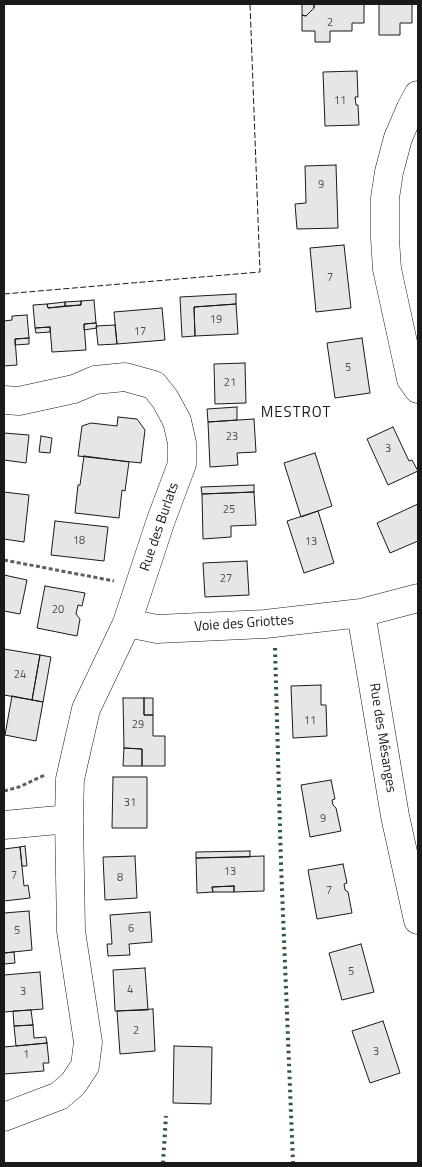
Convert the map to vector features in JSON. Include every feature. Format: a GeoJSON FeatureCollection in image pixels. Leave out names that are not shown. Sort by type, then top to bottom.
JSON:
{"type":"FeatureCollection","features":[{"type":"Feature","properties":{"kind":"street"},"geometry":{"type":"LineString","coordinates":[[418,95],[398,138],[388,172],[384,198],[384,239],[387,269],[411,379],[418,389]]}},
{"type":"Feature","properties":{"kind":"street","name":"Rue des Burlats"},"geometry":{"type":"LineString","coordinates":[[4,400],[19,401],[74,389],[95,380],[126,377],[154,385],[165,399],[177,421],[182,443],[182,464],[161,520],[127,623],[86,709],[70,779],[71,931],[88,1042],[85,1066],[73,1084],[59,1096],[4,1117]]}},
{"type":"Feature","properties":{"kind":"street"},"geometry":{"type":"LineString","coordinates":[[361,613],[418,598]]}},
{"type":"Feature","properties":{"kind":"street","name":"Voie des Griottes"},"geometry":{"type":"LineString","coordinates":[[127,623],[157,629],[274,624],[361,613]]}},
{"type":"Feature","properties":{"kind":"street","name":"Rue des Mésanges"},"geometry":{"type":"LineString","coordinates":[[361,613],[395,816],[414,878],[418,920]]}},
{"type":"Feature","properties":{"kind":"street"},"geometry":{"type":"LineString","coordinates":[[4,825],[69,819]]}},
{"type":"Feature","properties":{"kind":"path"},"geometry":{"type":"LineString","coordinates":[[4,560],[122,583]]}},
{"type":"Feature","properties":{"kind":"path"},"geometry":{"type":"LineString","coordinates":[[4,791],[48,774],[70,779]]}},
{"type":"Feature","properties":{"kind":"building"},"geometry":{"type":"Polygon","coordinates":[[[302,4],[314,4],[314,8],[306,16],[302,15],[302,4]]]}},
{"type":"Feature","properties":{"kind":"building"},"geometry":{"type":"Polygon","coordinates":[[[314,4],[364,4],[364,23],[352,23],[352,31],[330,31],[330,42],[315,42],[315,31],[302,31],[302,15],[306,16],[314,8],[314,4]]]}},
{"type":"Feature","properties":{"kind":"building"},"geometry":{"type":"Polygon","coordinates":[[[379,4],[412,4],[412,23],[400,23],[400,35],[379,35],[379,4]]]}},
{"type":"Feature","properties":{"kind":"building"},"geometry":{"type":"Polygon","coordinates":[[[357,71],[358,97],[355,97],[356,105],[358,105],[359,125],[325,126],[323,72],[357,71]]]}},
{"type":"Feature","properties":{"kind":"building"},"geometry":{"type":"Polygon","coordinates":[[[336,165],[338,228],[297,229],[295,204],[306,203],[305,166],[336,165]]]}},
{"type":"Feature","properties":{"kind":"building"},"geometry":{"type":"Polygon","coordinates":[[[344,245],[351,308],[316,312],[310,248],[344,245]]]}},
{"type":"Feature","properties":{"kind":"building"},"geometry":{"type":"Polygon","coordinates":[[[236,294],[236,304],[194,307],[195,336],[182,337],[180,297],[236,294]]]}},
{"type":"Feature","properties":{"kind":"building"},"geometry":{"type":"Polygon","coordinates":[[[94,300],[96,323],[84,324],[86,350],[52,352],[50,327],[35,328],[33,305],[47,304],[48,308],[81,305],[81,301],[94,300]]]}},
{"type":"Feature","properties":{"kind":"building"},"geometry":{"type":"Polygon","coordinates":[[[81,301],[81,305],[65,306],[65,302],[81,301]]]}},
{"type":"Feature","properties":{"kind":"building"},"geometry":{"type":"Polygon","coordinates":[[[65,302],[65,306],[48,308],[47,304],[65,302]]]}},
{"type":"Feature","properties":{"kind":"building"},"geometry":{"type":"Polygon","coordinates":[[[236,304],[238,334],[195,336],[194,307],[236,304]]]}},
{"type":"Feature","properties":{"kind":"building"},"geometry":{"type":"Polygon","coordinates":[[[162,308],[165,340],[117,344],[114,312],[162,308]]]}},
{"type":"Feature","properties":{"kind":"building"},"geometry":{"type":"Polygon","coordinates":[[[27,315],[29,338],[15,339],[17,365],[4,366],[4,321],[12,320],[12,316],[27,315]]]}},
{"type":"Feature","properties":{"kind":"building"},"geometry":{"type":"Polygon","coordinates":[[[96,323],[97,328],[84,330],[84,324],[96,323]]]}},
{"type":"Feature","properties":{"kind":"building"},"geometry":{"type":"Polygon","coordinates":[[[115,325],[117,344],[98,345],[96,326],[115,325]]]}},
{"type":"Feature","properties":{"kind":"building"},"geometry":{"type":"Polygon","coordinates":[[[50,327],[50,332],[36,333],[35,328],[50,327]]]}},
{"type":"Feature","properties":{"kind":"building"},"geometry":{"type":"Polygon","coordinates":[[[29,338],[29,344],[15,345],[15,339],[29,338]]]}},
{"type":"Feature","properties":{"kind":"building"},"geometry":{"type":"Polygon","coordinates":[[[362,338],[370,393],[335,398],[327,343],[362,338]]]}},
{"type":"Feature","properties":{"kind":"building"},"geometry":{"type":"Polygon","coordinates":[[[245,363],[246,403],[215,404],[214,364],[245,363]]]}},
{"type":"Feature","properties":{"kind":"building"},"geometry":{"type":"Polygon","coordinates":[[[237,407],[237,420],[208,422],[207,409],[237,407]]]}},
{"type":"Feature","properties":{"kind":"building"},"geometry":{"type":"Polygon","coordinates":[[[118,417],[137,419],[145,430],[141,463],[78,456],[82,426],[91,423],[117,426],[118,417]]]}},
{"type":"Feature","properties":{"kind":"building"},"geometry":{"type":"Polygon","coordinates":[[[254,419],[256,452],[237,453],[238,465],[210,467],[208,422],[254,419]]]}},
{"type":"Feature","properties":{"kind":"building"},"geometry":{"type":"Polygon","coordinates":[[[393,427],[409,461],[412,460],[418,471],[388,485],[367,439],[393,427]]]}},
{"type":"Feature","properties":{"kind":"building"},"geometry":{"type":"Polygon","coordinates":[[[4,433],[29,435],[26,463],[4,460],[4,433]]]}},
{"type":"Feature","properties":{"kind":"building"},"geometry":{"type":"Polygon","coordinates":[[[41,436],[52,438],[50,453],[39,452],[41,436]]]}},
{"type":"Feature","properties":{"kind":"building"},"geometry":{"type":"Polygon","coordinates":[[[315,453],[332,506],[301,517],[284,463],[315,453]]]}},
{"type":"Feature","properties":{"kind":"building"},"geometry":{"type":"Polygon","coordinates":[[[84,456],[129,462],[125,491],[122,490],[119,518],[75,513],[84,456]]]}},
{"type":"Feature","properties":{"kind":"building"},"geometry":{"type":"Polygon","coordinates":[[[254,485],[254,492],[202,494],[201,487],[254,485]]]}},
{"type":"Feature","properties":{"kind":"building"},"geometry":{"type":"Polygon","coordinates":[[[4,492],[29,495],[24,542],[4,539],[4,492]]]}},
{"type":"Feature","properties":{"kind":"building"},"geometry":{"type":"Polygon","coordinates":[[[254,492],[256,525],[231,526],[231,537],[203,539],[202,494],[254,492]]]}},
{"type":"Feature","properties":{"kind":"building"},"geometry":{"type":"Polygon","coordinates":[[[418,504],[418,541],[390,553],[377,523],[418,504]]]}},
{"type":"Feature","properties":{"kind":"building"},"geometry":{"type":"Polygon","coordinates":[[[318,511],[334,563],[304,573],[287,521],[318,511]]]}},
{"type":"Feature","properties":{"kind":"building"},"geometry":{"type":"Polygon","coordinates":[[[55,521],[108,527],[104,561],[51,555],[55,521]]]}},
{"type":"Feature","properties":{"kind":"building"},"geometry":{"type":"Polygon","coordinates":[[[247,561],[249,595],[205,597],[203,563],[247,561]]]}},
{"type":"Feature","properties":{"kind":"building"},"geometry":{"type":"Polygon","coordinates":[[[4,575],[27,580],[20,614],[4,611],[4,575]]]}},
{"type":"Feature","properties":{"kind":"building"},"geometry":{"type":"Polygon","coordinates":[[[45,586],[85,593],[82,606],[78,605],[76,614],[80,619],[77,636],[37,628],[45,586]]]}},
{"type":"Feature","properties":{"kind":"building"},"geometry":{"type":"Polygon","coordinates":[[[4,649],[40,655],[32,700],[4,695],[4,649]]]}},
{"type":"Feature","properties":{"kind":"building"},"geometry":{"type":"Polygon","coordinates":[[[40,655],[51,657],[43,702],[32,700],[40,655]]]}},
{"type":"Feature","properties":{"kind":"building"},"geometry":{"type":"Polygon","coordinates":[[[321,685],[321,705],[326,705],[327,736],[293,738],[291,686],[321,685]]]}},
{"type":"Feature","properties":{"kind":"building"},"geometry":{"type":"Polygon","coordinates":[[[12,696],[43,702],[36,741],[5,735],[12,696]]]}},
{"type":"Feature","properties":{"kind":"building"},"geometry":{"type":"Polygon","coordinates":[[[123,698],[144,698],[144,715],[153,715],[153,736],[165,736],[165,766],[142,766],[142,749],[124,748],[123,698]]]}},
{"type":"Feature","properties":{"kind":"building"},"geometry":{"type":"Polygon","coordinates":[[[144,698],[153,698],[153,715],[144,715],[144,698]]]}},
{"type":"Feature","properties":{"kind":"building"},"geometry":{"type":"Polygon","coordinates":[[[124,748],[142,749],[142,766],[123,766],[124,748]]]}},
{"type":"Feature","properties":{"kind":"building"},"geometry":{"type":"Polygon","coordinates":[[[113,777],[147,777],[147,828],[112,828],[113,777]]]}},
{"type":"Feature","properties":{"kind":"building"},"geometry":{"type":"Polygon","coordinates":[[[331,780],[335,799],[332,800],[336,808],[341,831],[310,837],[301,785],[331,780]]]}},
{"type":"Feature","properties":{"kind":"building"},"geometry":{"type":"Polygon","coordinates":[[[25,846],[27,866],[22,866],[20,847],[25,846]]]}},
{"type":"Feature","properties":{"kind":"building"},"geometry":{"type":"Polygon","coordinates":[[[20,847],[24,886],[28,885],[30,898],[4,901],[4,849],[20,847]]]}},
{"type":"Feature","properties":{"kind":"building"},"geometry":{"type":"Polygon","coordinates":[[[250,851],[250,857],[196,858],[196,852],[250,851]]]}},
{"type":"Feature","properties":{"kind":"building"},"geometry":{"type":"Polygon","coordinates":[[[135,856],[137,898],[105,900],[103,857],[135,856]]]}},
{"type":"Feature","properties":{"kind":"building"},"geometry":{"type":"Polygon","coordinates":[[[264,856],[264,891],[234,892],[234,886],[212,887],[213,892],[197,893],[196,858],[264,856]]]}},
{"type":"Feature","properties":{"kind":"building"},"geometry":{"type":"Polygon","coordinates":[[[343,864],[347,883],[344,884],[345,890],[348,892],[352,913],[317,919],[308,870],[343,864]]]}},
{"type":"Feature","properties":{"kind":"building"},"geometry":{"type":"Polygon","coordinates":[[[234,886],[234,892],[213,892],[212,887],[234,886]]]}},
{"type":"Feature","properties":{"kind":"building"},"geometry":{"type":"Polygon","coordinates":[[[29,911],[32,950],[4,953],[4,913],[29,911]]]}},
{"type":"Feature","properties":{"kind":"building"},"geometry":{"type":"Polygon","coordinates":[[[150,912],[152,942],[129,944],[130,955],[108,956],[107,944],[112,944],[110,915],[150,912]]]}},
{"type":"Feature","properties":{"kind":"building"},"geometry":{"type":"Polygon","coordinates":[[[361,944],[374,992],[342,1000],[329,953],[361,944]]]}},
{"type":"Feature","properties":{"kind":"building"},"geometry":{"type":"Polygon","coordinates":[[[14,952],[15,963],[4,964],[4,953],[14,952]]]}},
{"type":"Feature","properties":{"kind":"building"},"geometry":{"type":"Polygon","coordinates":[[[145,968],[148,1010],[115,1011],[113,970],[145,968]]]}},
{"type":"Feature","properties":{"kind":"building"},"geometry":{"type":"Polygon","coordinates":[[[40,972],[43,1009],[4,1012],[4,975],[40,972]]]}},
{"type":"Feature","properties":{"kind":"building"},"geometry":{"type":"Polygon","coordinates":[[[153,1009],[155,1051],[120,1054],[117,1011],[153,1009]]]}},
{"type":"Feature","properties":{"kind":"building"},"geometry":{"type":"Polygon","coordinates":[[[31,1010],[33,1025],[14,1026],[13,1011],[31,1010]]]}},
{"type":"Feature","properties":{"kind":"building"},"geometry":{"type":"Polygon","coordinates":[[[383,1021],[400,1073],[370,1083],[352,1031],[383,1021]]]}},
{"type":"Feature","properties":{"kind":"building"},"geometry":{"type":"Polygon","coordinates":[[[33,1025],[34,1038],[46,1037],[47,1043],[16,1046],[14,1026],[33,1025]]]}},
{"type":"Feature","properties":{"kind":"building"},"geometry":{"type":"Polygon","coordinates":[[[47,1043],[49,1063],[43,1063],[44,1071],[4,1074],[4,1047],[47,1043]]]}},
{"type":"Feature","properties":{"kind":"building"},"geometry":{"type":"Polygon","coordinates":[[[174,1046],[212,1047],[211,1104],[173,1103],[174,1046]]]}},
{"type":"Feature","properties":{"kind":"hedge"},"geometry":{"type":"LineString","coordinates":[[275,648],[281,864],[293,1163]]}},
{"type":"Feature","properties":{"kind":"hedge"},"geometry":{"type":"LineString","coordinates":[[163,1163],[166,1116]]}},
{"type":"Feature","properties":{"kind":"fence"},"geometry":{"type":"LineString","coordinates":[[4,294],[260,272],[250,4]]}},
{"type":"Feature","properties":{"kind":"district","name":"MESTROT"},"geometry":{"type":"Point","coordinates":[296,413]}}]}
